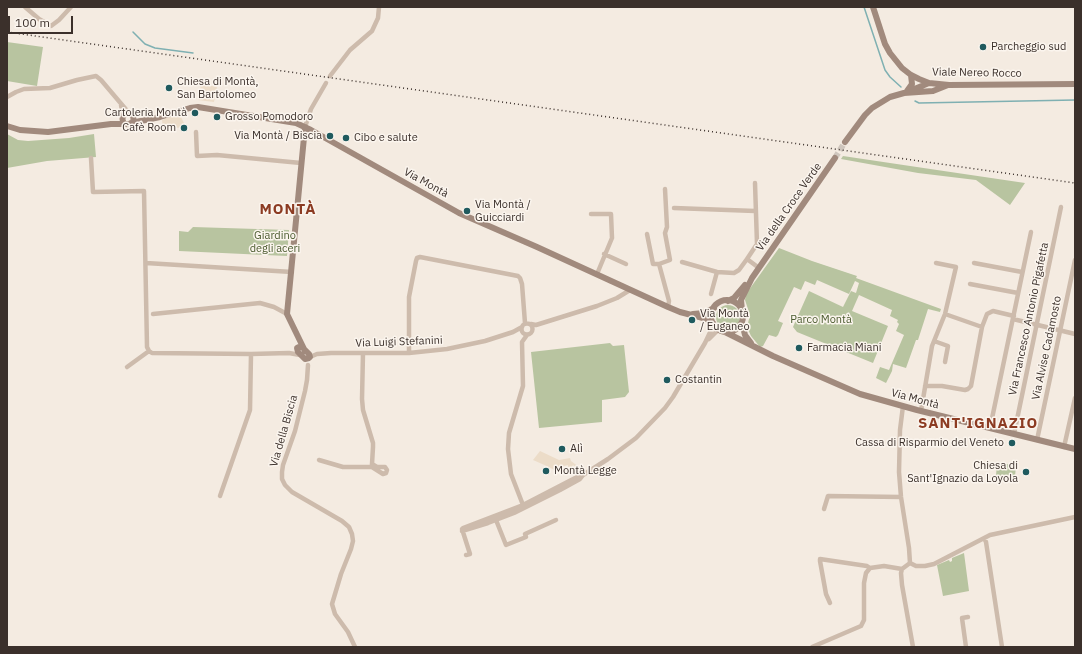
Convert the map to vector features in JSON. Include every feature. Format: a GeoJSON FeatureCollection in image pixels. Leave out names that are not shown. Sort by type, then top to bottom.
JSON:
{"type":"FeatureCollection","features":[{"type":"Feature","properties":{"kind":"main road","name":"Viale Nereo Rocco"},"geometry":{"type":"LineString","coordinates":[[873,7],[885,44],[895,61],[911,75],[929,83],[949,85],[1075,84]]}},
{"type":"Feature","properties":{"kind":"main road"},"geometry":{"type":"LineString","coordinates":[[905,92],[912,84],[911,75]]}},
{"type":"Feature","properties":{"kind":"main road"},"geometry":{"type":"LineString","coordinates":[[846,142],[865,115],[872,108],[890,97],[919,88],[929,83]]}},
{"type":"Feature","properties":{"kind":"main road"},"geometry":{"type":"LineString","coordinates":[[924,92],[928,88],[929,83]]}},
{"type":"Feature","properties":{"kind":"main road"},"geometry":{"type":"LineString","coordinates":[[905,92],[932,91],[949,85]]}},
{"type":"Feature","properties":{"kind":"main road","name":"Via Montà"},"geometry":{"type":"LineString","coordinates":[[111,124],[128,124],[198,107],[296,124],[305,127],[459,213],[597,274],[668,308],[707,319],[722,331],[844,388],[921,411],[1075,449]]}},
{"type":"Feature","properties":{"kind":"main road"},"geometry":{"type":"LineString","coordinates":[[126,116],[133,120],[128,124],[123,122],[126,116]]}},
{"type":"Feature","properties":{"kind":"main road"},"geometry":{"type":"LineString","coordinates":[[7,126],[20,130],[48,132],[111,124],[126,116]]}},
{"type":"Feature","properties":{"kind":"main road","name":"Via Montà"},"geometry":{"type":"LineString","coordinates":[[126,116],[153,119]]}},
{"type":"Feature","properties":{"kind":"main road"},"geometry":{"type":"LineString","coordinates":[[305,127],[287,314],[306,357]]}},
{"type":"Feature","properties":{"kind":"main road","name":"Via della Croce Verde"},"geometry":{"type":"LineString","coordinates":[[742,310],[740,300],[752,278],[835,158]]}},
{"type":"Feature","properties":{"kind":"main road","name":"Via della Croce Verde"},"geometry":{"type":"LineString","coordinates":[[728,301],[734,298],[752,278]]}},
{"type":"Feature","properties":{"kind":"main road","name":"Via Montà"},"geometry":{"type":"LineString","coordinates":[[683,313],[704,313],[723,301],[728,301]]}},
{"type":"Feature","properties":{"kind":"main road"},"geometry":{"type":"LineString","coordinates":[[728,301],[738,304],[742,310]]}},
{"type":"Feature","properties":{"kind":"main road"},"geometry":{"type":"LineString","coordinates":[[714,308],[712,316],[714,324]]}},
{"type":"Feature","properties":{"kind":"main road","name":"Via Montà"},"geometry":{"type":"LineString","coordinates":[[742,310],[742,323],[745,336],[757,348]]}},
{"type":"Feature","properties":{"kind":"main road"},"geometry":{"type":"LineString","coordinates":[[722,331],[733,331],[740,327],[742,323]]}},
{"type":"Feature","properties":{"kind":"main road"},"geometry":{"type":"LineString","coordinates":[[298,336],[297,348],[300,347],[306,357]]}},
{"type":"Feature","properties":{"kind":"street"},"geometry":{"type":"LineString","coordinates":[[25,7],[39,19],[51,26],[71,7]]}},
{"type":"Feature","properties":{"kind":"street"},"geometry":{"type":"LineString","coordinates":[[330,76],[350,50],[372,31],[378,18],[379,7]]}},
{"type":"Feature","properties":{"kind":"street"},"geometry":{"type":"LineString","coordinates":[[7,97],[24,89],[50,88],[96,76],[102,80],[120,104],[126,116]]}},
{"type":"Feature","properties":{"kind":"street"},"geometry":{"type":"LineString","coordinates":[[305,127],[311,109],[326,83]]}},
{"type":"Feature","properties":{"kind":"street"},"geometry":{"type":"LineString","coordinates":[[196,132],[197,156],[217,155],[301,163]]}},
{"type":"Feature","properties":{"kind":"street"},"geometry":{"type":"LineString","coordinates":[[91,158],[93,192],[144,191],[147,347],[149,351]]}},
{"type":"Feature","properties":{"kind":"street","name":"Via della Croce Verde"},"geometry":{"type":"LineString","coordinates":[[682,262],[717,272],[734,273],[739,270],[757,244],[755,183]]}},
{"type":"Feature","properties":{"kind":"street"},"geometry":{"type":"LineString","coordinates":[[647,234],[653,264],[659,264],[670,260],[665,233],[667,227],[665,189]]}},
{"type":"Feature","properties":{"kind":"street","name":"Via Francesco Antonio Pigafetta"},"geometry":{"type":"LineString","coordinates":[[1014,434],[1061,207]]}},
{"type":"Feature","properties":{"kind":"street"},"geometry":{"type":"LineString","coordinates":[[674,208],[755,211]]}},
{"type":"Feature","properties":{"kind":"street"},"geometry":{"type":"LineString","coordinates":[[591,214],[611,214],[612,238],[604,254],[597,274]]}},
{"type":"Feature","properties":{"kind":"street"},"geometry":{"type":"LineString","coordinates":[[990,428],[1031,232]]}},
{"type":"Feature","properties":{"kind":"street"},"geometry":{"type":"LineString","coordinates":[[604,254],[626,264]]}},
{"type":"Feature","properties":{"kind":"street"},"geometry":{"type":"LineString","coordinates":[[409,353],[409,297],[417,258],[420,257],[518,276],[520,278],[529,326],[522,342],[523,386],[509,433],[508,449],[511,474],[523,505]]}},
{"type":"Feature","properties":{"kind":"street","name":"Via della Croce Verde"},"geometry":{"type":"LineString","coordinates":[[746,259],[759,268]]}},
{"type":"Feature","properties":{"kind":"street","name":"Via Alvise Cadamosto"},"geometry":{"type":"LineString","coordinates":[[1037,440],[1075,260]]}},
{"type":"Feature","properties":{"kind":"street"},"geometry":{"type":"LineString","coordinates":[[146,263],[292,272]]}},
{"type":"Feature","properties":{"kind":"street"},"geometry":{"type":"LineString","coordinates":[[921,411],[932,346],[945,314],[956,267],[936,263]]}},
{"type":"Feature","properties":{"kind":"street"},"geometry":{"type":"LineString","coordinates":[[974,263],[1022,272]]}},
{"type":"Feature","properties":{"kind":"street"},"geometry":{"type":"LineString","coordinates":[[659,264],[669,301],[668,308]]}},
{"type":"Feature","properties":{"kind":"street"},"geometry":{"type":"LineString","coordinates":[[711,294],[717,272]]}},
{"type":"Feature","properties":{"kind":"street"},"geometry":{"type":"LineString","coordinates":[[970,284],[1018,293]]}},
{"type":"Feature","properties":{"kind":"street","name":"Via Luigi Stefanini"},"geometry":{"type":"LineString","coordinates":[[306,357],[317,354],[331,353],[409,353],[458,348],[609,301],[630,290]]}},
{"type":"Feature","properties":{"kind":"street"},"geometry":{"type":"LineString","coordinates":[[153,314],[260,303],[274,307],[287,314]]}},
{"type":"Feature","properties":{"kind":"street"},"geometry":{"type":"LineString","coordinates":[[925,386],[942,386],[965,390],[971,386],[982,327],[986,314],[993,311],[1037,325],[1075,334]]}},
{"type":"Feature","properties":{"kind":"street"},"geometry":{"type":"LineString","coordinates":[[945,314],[982,327]]}},
{"type":"Feature","properties":{"kind":"street"},"geometry":{"type":"LineString","coordinates":[[462,530],[496,520],[539,502],[580,479],[632,441],[651,423],[673,397],[705,343],[714,324]]}},
{"type":"Feature","properties":{"kind":"street","name":"Via Luigi Stefanini"},"geometry":{"type":"LineString","coordinates":[[513,332],[525,334],[532,333],[529,326]]}},
{"type":"Feature","properties":{"kind":"street"},"geometry":{"type":"LineString","coordinates":[[705,343],[716,332],[722,331]]}},
{"type":"Feature","properties":{"kind":"street"},"geometry":{"type":"LineString","coordinates":[[934,340],[948,346],[945,362]]}},
{"type":"Feature","properties":{"kind":"street"},"geometry":{"type":"LineString","coordinates":[[289,353],[297,348]]}},
{"type":"Feature","properties":{"kind":"street"},"geometry":{"type":"LineString","coordinates":[[127,367],[149,351],[251,354],[289,353],[306,357]]}},
{"type":"Feature","properties":{"kind":"street","name":"Via Luigi Stefanini"},"geometry":{"type":"LineString","coordinates":[[306,357],[331,353]]}},
{"type":"Feature","properties":{"kind":"street"},"geometry":{"type":"LineString","coordinates":[[319,460],[343,467],[372,466],[373,443],[363,410],[362,399],[363,353]]}},
{"type":"Feature","properties":{"kind":"street"},"geometry":{"type":"LineString","coordinates":[[220,496],[250,410],[251,354]]}},
{"type":"Feature","properties":{"kind":"street","name":"Via della Biscia"},"geometry":{"type":"LineString","coordinates":[[306,357],[307,380],[305,391],[295,431],[283,465],[282,479],[285,485],[292,492],[342,521],[349,527],[353,541],[332,604],[335,614],[348,632],[355,647]]}},
{"type":"Feature","properties":{"kind":"street"},"geometry":{"type":"LineString","coordinates":[[1064,446],[1075,398]]}},
{"type":"Feature","properties":{"kind":"street"},"geometry":{"type":"LineString","coordinates":[[903,406],[899,454],[901,497],[910,563]]}},
{"type":"Feature","properties":{"kind":"street"},"geometry":{"type":"LineString","coordinates":[[462,530],[465,527],[523,505],[579,476],[583,476]]}},
{"type":"Feature","properties":{"kind":"street"},"geometry":{"type":"LineString","coordinates":[[824,509],[828,496],[901,497]]}},
{"type":"Feature","properties":{"kind":"street"},"geometry":{"type":"LineString","coordinates":[[516,512],[523,505],[527,505],[534,501],[539,502]]}},
{"type":"Feature","properties":{"kind":"street"},"geometry":{"type":"LineString","coordinates":[[496,520],[501,514]]}},
{"type":"Feature","properties":{"kind":"street"},"geometry":{"type":"LineString","coordinates":[[910,563],[918,567],[934,564],[984,538],[1075,517]]}},
{"type":"Feature","properties":{"kind":"street"},"geometry":{"type":"LineString","coordinates":[[486,520],[496,520]]}},
{"type":"Feature","properties":{"kind":"street"},"geometry":{"type":"LineString","coordinates":[[496,520],[506,545],[526,537],[525,534],[556,520]]}},
{"type":"Feature","properties":{"kind":"street"},"geometry":{"type":"LineString","coordinates":[[462,530],[470,554],[466,555]]}},
{"type":"Feature","properties":{"kind":"street"},"geometry":{"type":"LineString","coordinates":[[984,538],[986,542],[1002,647]]}},
{"type":"Feature","properties":{"kind":"street"},"geometry":{"type":"LineString","coordinates":[[830,603],[825,589],[820,559],[867,566],[870,568],[884,566],[902,570]]}},
{"type":"Feature","properties":{"kind":"street"},"geometry":{"type":"LineString","coordinates":[[910,563],[902,570],[902,585],[913,647]]}},
{"type":"Feature","properties":{"kind":"street"},"geometry":{"type":"LineString","coordinates":[[812,647],[861,626],[864,620],[864,582],[866,573],[870,568]]}},
{"type":"Feature","properties":{"kind":"street"},"geometry":{"type":"LineString","coordinates":[[966,647],[962,618],[968,617]]}},
{"type":"Feature","properties":{"kind":"green space"},"geometry":{"type":"Polygon","coordinates":[[[7,42],[43,47],[37,86],[7,81],[7,42]]]}},
{"type":"Feature","properties":{"kind":"green space"},"geometry":{"type":"Polygon","coordinates":[[[7,134],[18,140],[28,141],[69,138],[94,134],[96,157],[47,161],[7,168],[7,134]]]}},
{"type":"Feature","properties":{"kind":"green space"},"geometry":{"type":"Polygon","coordinates":[[[843,156],[1025,183],[1010,205],[976,180],[918,173],[841,159],[843,156]]]}},
{"type":"Feature","properties":{"kind":"green space","name":"Giardino degli aceri"},"geometry":{"type":"Polygon","coordinates":[[[193,227],[289,230],[287,256],[179,251],[179,231],[188,232],[193,227]]]}},
{"type":"Feature","properties":{"kind":"green space","name":"Parco Montà"},"geometry":{"type":"Polygon","coordinates":[[[779,248],[857,276],[856,278],[941,309],[940,312],[928,309],[918,340],[916,340],[906,368],[893,364],[892,371],[886,383],[876,378],[880,367],[889,370],[904,335],[896,331],[899,324],[897,322],[898,320],[890,316],[892,310],[859,295],[852,311],[888,326],[873,363],[797,332],[793,327],[809,291],[843,307],[851,291],[856,293],[859,283],[855,281],[849,294],[817,280],[815,285],[805,281],[801,290],[794,287],[778,321],[783,323],[778,335],[776,337],[769,335],[763,346],[760,347],[751,336],[747,327],[750,315],[745,300],[746,294],[779,248]]]}},
{"type":"Feature","properties":{"kind":"green space"},"geometry":{"type":"Polygon","coordinates":[[[728,305],[737,308],[740,317],[737,326],[728,329],[719,326],[716,317],[719,308],[728,305]]]}},
{"type":"Feature","properties":{"kind":"green space"},"geometry":{"type":"Polygon","coordinates":[[[610,343],[613,346],[624,345],[629,392],[625,397],[602,400],[602,422],[539,428],[531,352],[610,343]]]}},
{"type":"Feature","properties":{"kind":"green space"},"geometry":{"type":"Polygon","coordinates":[[[997,463],[1016,465],[1015,477],[996,476],[997,463]]]}},
{"type":"Feature","properties":{"kind":"green space"},"geometry":{"type":"Polygon","coordinates":[[[964,553],[969,591],[943,596],[937,565],[949,560],[950,562],[952,561],[952,558],[964,553]]]}},
{"type":"Feature","properties":{"kind":"shaded area"},"geometry":{"type":"Polygon","coordinates":[[[201,84],[217,87],[214,102],[198,100],[201,84]]]}},
{"type":"Feature","properties":{"kind":"shaded area"},"geometry":{"type":"Polygon","coordinates":[[[179,113],[186,127],[163,129],[162,120],[179,113]]]}},
{"type":"Feature","properties":{"kind":"shaded area"},"geometry":{"type":"Polygon","coordinates":[[[540,451],[559,460],[570,458],[571,461],[579,467],[577,468],[573,465],[569,471],[568,465],[557,469],[556,471],[533,460],[540,451]]]}},
{"type":"Feature","properties":{"kind":"waterway"},"geometry":{"type":"LineString","coordinates":[[864,7],[885,70],[901,87]]}},
{"type":"Feature","properties":{"kind":"waterway"},"geometry":{"type":"LineString","coordinates":[[133,32],[145,44],[155,48],[193,53]]}},
{"type":"Feature","properties":{"kind":"waterway"},"geometry":{"type":"LineString","coordinates":[[915,101],[919,103],[1075,100]]}},
{"type":"Feature","properties":{"kind":"tunnel"},"geometry":{"type":"LineString","coordinates":[[835,158],[845,142]]}},
{"type":"Feature","properties":{"kind":"railway"},"geometry":{"type":"LineString","coordinates":[[7,32],[1075,183]]}},
{"type":"Feature","properties":{"kind":"place","name":"Parcheggio sud"},"geometry":{"type":"Point","coordinates":[983,47]}},
{"type":"Feature","properties":{"kind":"place","name":"Chiesa di Montà, San Bartolomeo"},"geometry":{"type":"Point","coordinates":[169,88]}},
{"type":"Feature","properties":{"kind":"place","name":"Cartoleria Montà"},"geometry":{"type":"Point","coordinates":[195,113]}},
{"type":"Feature","properties":{"kind":"place","name":"Grosso Pomodoro"},"geometry":{"type":"Point","coordinates":[217,117]}},
{"type":"Feature","properties":{"kind":"place","name":"Cafè Room"},"geometry":{"type":"Point","coordinates":[184,128]}},
{"type":"Feature","properties":{"kind":"place","name":"Via Montà / Biscia"},"geometry":{"type":"Point","coordinates":[330,136]}},
{"type":"Feature","properties":{"kind":"place","name":"Cibo e salute"},"geometry":{"type":"Point","coordinates":[346,138]}},
{"type":"Feature","properties":{"kind":"place","name":"Via Montà / Guicciardi"},"geometry":{"type":"Point","coordinates":[467,211]}},
{"type":"Feature","properties":{"kind":"place","name":"Via Montà / Euganeo"},"geometry":{"type":"Point","coordinates":[692,320]}},
{"type":"Feature","properties":{"kind":"place","name":"Farmacia Miani"},"geometry":{"type":"Point","coordinates":[799,348]}},
{"type":"Feature","properties":{"kind":"place","name":"Costantin"},"geometry":{"type":"Point","coordinates":[667,380]}},
{"type":"Feature","properties":{"kind":"place","name":"Cassa di Risparmio del Veneto"},"geometry":{"type":"Point","coordinates":[1012,443]}},
{"type":"Feature","properties":{"kind":"place","name":"Alì"},"geometry":{"type":"Point","coordinates":[562,449]}},
{"type":"Feature","properties":{"kind":"place","name":"Montà Legge"},"geometry":{"type":"Point","coordinates":[546,471]}},
{"type":"Feature","properties":{"kind":"place","name":"Chiesa di Sant'Ignazio da Loyola"},"geometry":{"type":"Point","coordinates":[1026,472]}},
{"type":"Feature","properties":{"kind":"district","name":"MONTÀ"},"geometry":{"type":"Point","coordinates":[288,210]}},
{"type":"Feature","properties":{"kind":"district","name":"SANT'IGNAZIO"},"geometry":{"type":"Point","coordinates":[978,424]}}]}
